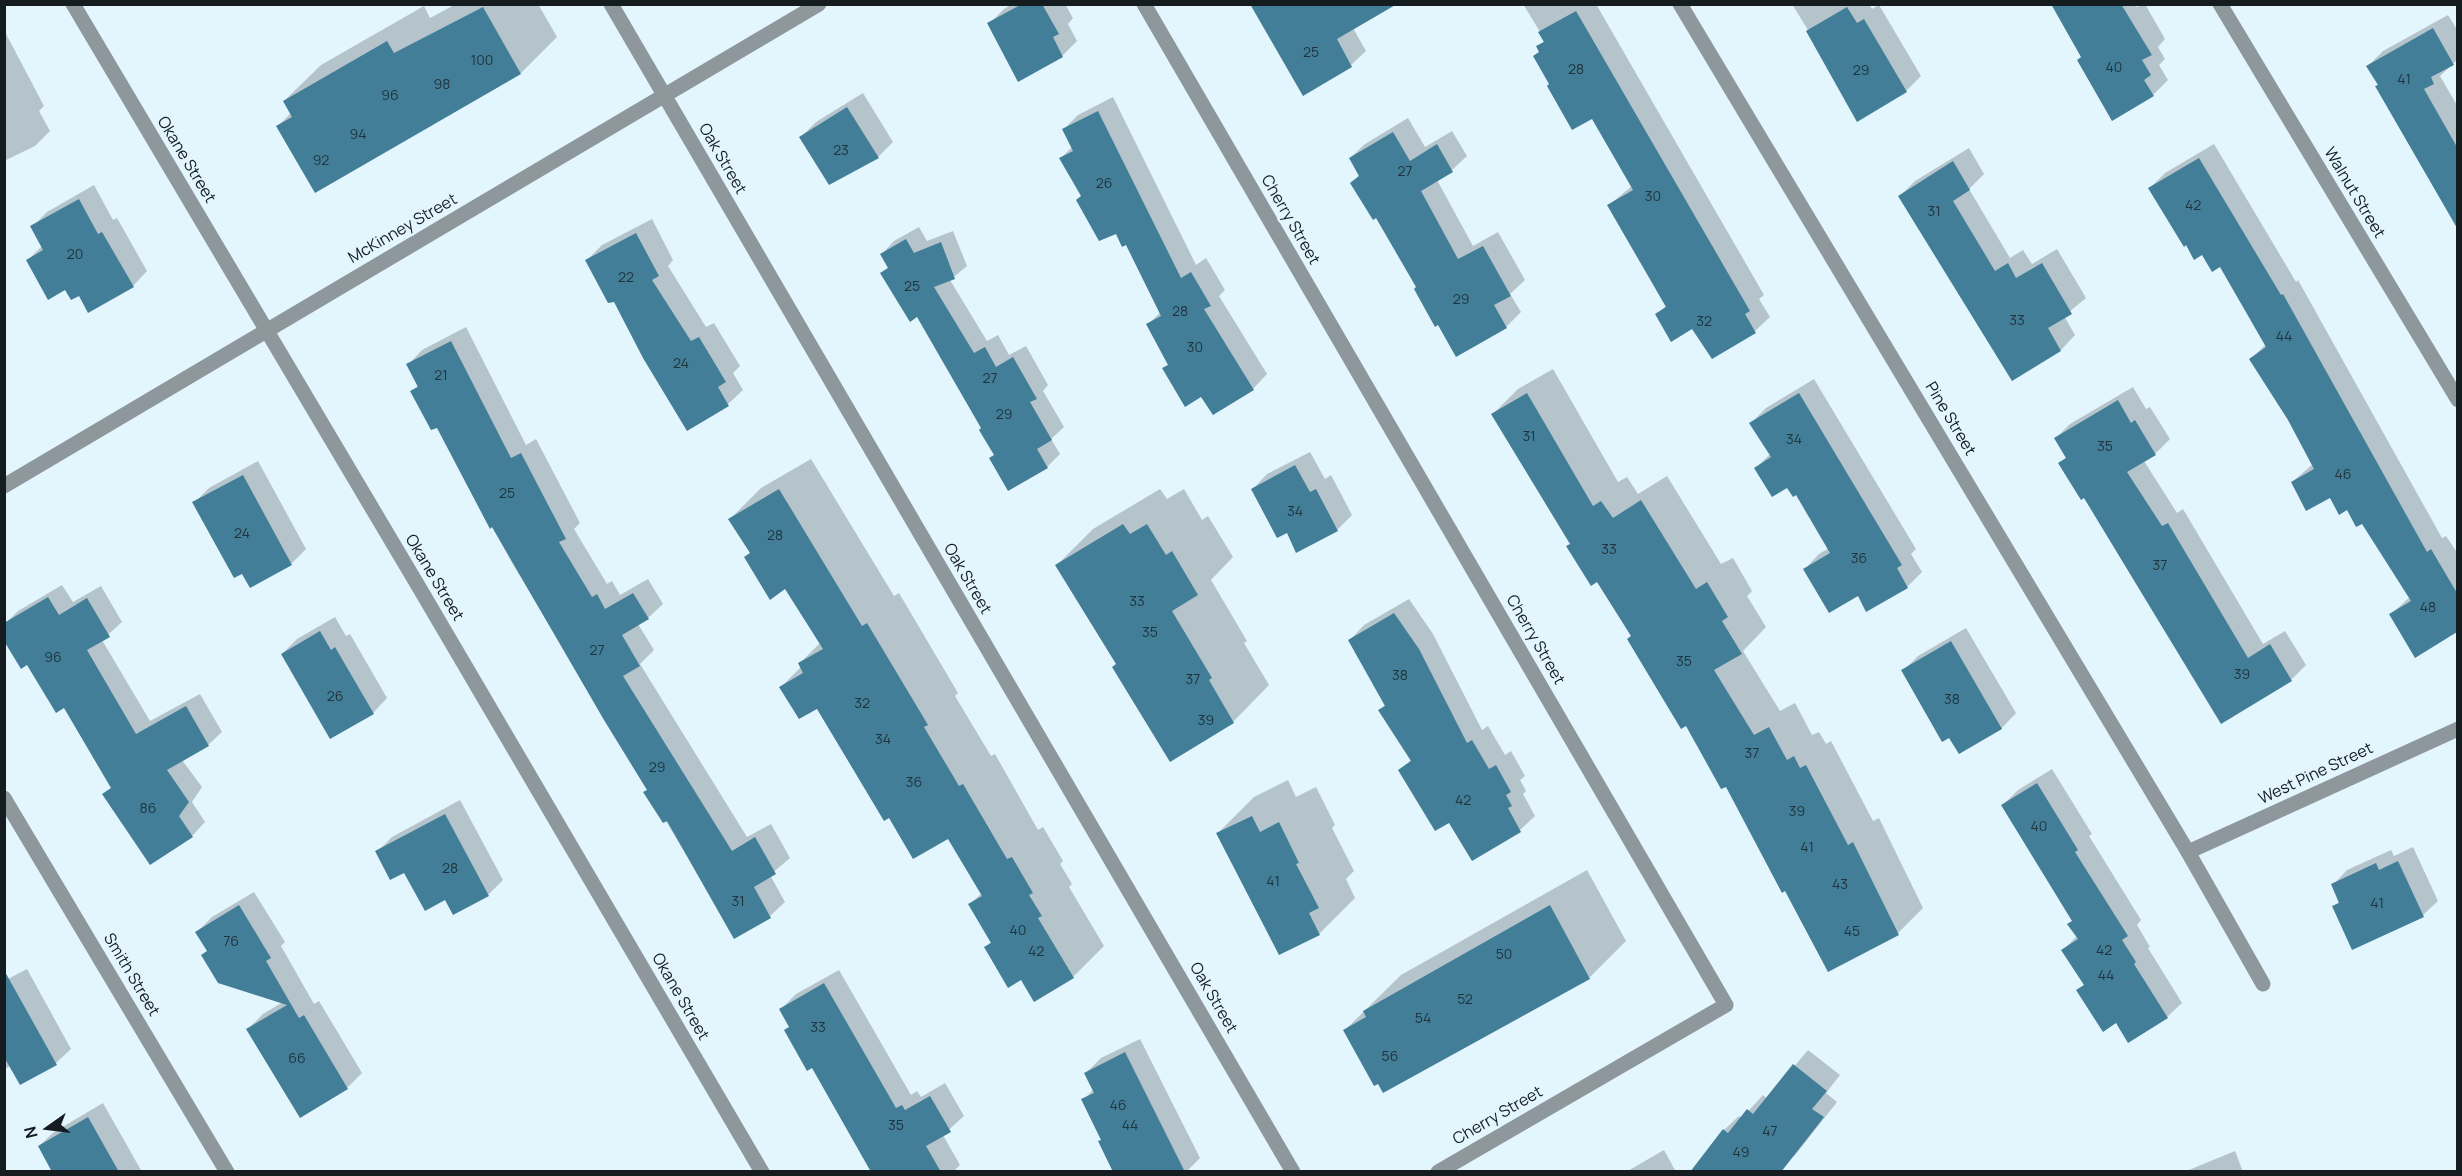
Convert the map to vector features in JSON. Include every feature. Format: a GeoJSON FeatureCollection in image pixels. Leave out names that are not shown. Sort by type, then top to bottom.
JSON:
{"type":"FeatureCollection","features":[{"type":"Feature","properties":{"kind":"street","name":"Okane Street"},"geometry":{"type":"LineString","coordinates":[[72,4],[762,1172]]}},
{"type":"Feature","properties":{"kind":"street","name":"Oak Street"},"geometry":{"type":"LineString","coordinates":[[610,4],[1293,1172]]}},
{"type":"Feature","properties":{"kind":"street","name":"McKinney Street"},"geometry":{"type":"LineString","coordinates":[[4,486],[819,4]]}},
{"type":"Feature","properties":{"kind":"street","name":"Cherry Street"},"geometry":{"type":"LineString","coordinates":[[1144,4],[1726,1005],[1438,1172]]}},
{"type":"Feature","properties":{"kind":"street","name":"Pine Street"},"geometry":{"type":"LineString","coordinates":[[1680,4],[2188,852],[2263,984]]}},
{"type":"Feature","properties":{"kind":"street","name":"Walnut Street"},"geometry":{"type":"LineString","coordinates":[[2220,4],[2457,400]]}},
{"type":"Feature","properties":{"kind":"street","name":"West Pine Street"},"geometry":{"type":"LineString","coordinates":[[2188,852],[2457,729]]}},
{"type":"Feature","properties":{"kind":"street","name":"Smith Street"},"geometry":{"type":"LineString","coordinates":[[4,798],[227,1172]]}},
{"type":"Feature","properties":{"kind":"building"},"geometry":{"type":"Polygon","coordinates":[[[1022,4],[1042,4],[1059,34],[1053,37],[1063,57],[1018,82],[987,23],[1022,4]]]}},
{"type":"Feature","properties":{"kind":"building"},"geometry":{"type":"Polygon","coordinates":[[[1250,4],[1397,4],[1337,39],[1352,67],[1303,96],[1250,4]]]}},
{"type":"Feature","properties":{"kind":"building"},"geometry":{"type":"Polygon","coordinates":[[[2051,4],[2121,4],[2152,55],[2142,60],[2151,75],[2144,80],[2154,96],[2112,121],[2077,60],[2081,57],[2051,4]]]}},
{"type":"Feature","properties":{"kind":"building"},"geometry":{"type":"Polygon","coordinates":[[[483,7],[521,74],[315,193],[276,126],[292,117],[283,101],[387,41],[394,53],[483,7]]]}},
{"type":"Feature","properties":{"kind":"building"},"geometry":{"type":"Polygon","coordinates":[[[1847,7],[1857,23],[1864,19],[1907,92],[1857,122],[1806,31],[1847,7]]]}},
{"type":"Feature","properties":{"kind":"building"},"geometry":{"type":"Polygon","coordinates":[[[1576,11],[1750,311],[1745,314],[1756,333],[1712,359],[1692,329],[1671,342],[1655,314],[1666,307],[1607,205],[1633,190],[1592,119],[1572,130],[1533,56],[1539,52],[1536,46],[1544,42],[1538,32],[1576,11]]]}},
{"type":"Feature","properties":{"kind":"building"},"geometry":{"type":"Polygon","coordinates":[[[2433,28],[2454,65],[2431,77],[2434,84],[2424,89],[2457,147],[2457,228],[2375,86],[2378,85],[2366,66],[2433,28]]]}},
{"type":"Feature","properties":{"kind":"building"},"geometry":{"type":"Polygon","coordinates":[[[847,107],[879,158],[829,185],[799,137],[847,107]]]}},
{"type":"Feature","properties":{"kind":"building"},"geometry":{"type":"Polygon","coordinates":[[[1098,111],[1181,278],[1191,272],[1211,306],[1204,309],[1254,390],[1213,415],[1201,397],[1185,407],[1162,368],[1168,365],[1146,324],[1161,316],[1126,245],[1122,247],[1116,234],[1099,241],[1076,200],[1081,196],[1059,158],[1073,151],[1062,129],[1098,111]]]}},
{"type":"Feature","properties":{"kind":"building"},"geometry":{"type":"Polygon","coordinates":[[[1393,132],[1410,161],[1437,144],[1453,172],[1421,191],[1458,259],[1483,246],[1511,296],[1494,305],[1507,328],[1456,357],[1438,325],[1435,327],[1414,289],[1416,287],[1376,218],[1373,220],[1350,183],[1359,176],[1349,158],[1393,132]]]}},
{"type":"Feature","properties":{"kind":"building"},"geometry":{"type":"Polygon","coordinates":[[[2199,158],[2281,295],[2283,294],[2427,552],[2431,549],[2457,593],[2457,632],[2415,658],[2389,614],[2411,601],[2362,524],[2356,527],[2347,510],[2339,515],[2330,498],[2306,511],[2291,482],[2314,469],[2288,420],[2249,359],[2266,347],[2220,267],[2212,272],[2202,255],[2194,260],[2148,188],[2199,158]]]}},
{"type":"Feature","properties":{"kind":"building"},"geometry":{"type":"Polygon","coordinates":[[[1953,161],[1970,190],[1953,201],[1995,271],[2008,263],[2016,278],[2042,263],[2072,314],[2048,328],[2061,351],[2012,381],[1898,196],[1953,161]]]}},
{"type":"Feature","properties":{"kind":"building"},"geometry":{"type":"Polygon","coordinates":[[[79,199],[98,234],[102,232],[134,287],[88,313],[79,296],[71,300],[65,290],[48,300],[26,260],[43,250],[30,226],[79,199]]]}},
{"type":"Feature","properties":{"kind":"building"},"geometry":{"type":"Polygon","coordinates":[[[636,233],[659,276],[652,280],[691,341],[699,337],[726,382],[718,387],[729,406],[687,431],[643,358],[614,302],[608,303],[585,260],[636,233]]]}},
{"type":"Feature","properties":{"kind":"building"},"geometry":{"type":"Polygon","coordinates":[[[906,239],[914,253],[941,242],[955,279],[934,287],[974,353],[985,347],[996,367],[1013,357],[1037,399],[1030,402],[1052,440],[1037,449],[1048,468],[1008,491],[989,458],[994,455],[979,430],[981,428],[917,317],[910,322],[880,273],[888,268],[880,254],[906,239]]]}},
{"type":"Feature","properties":{"kind":"building"},"geometry":{"type":"Polygon","coordinates":[[[451,341],[511,458],[521,453],[566,539],[559,542],[592,597],[597,594],[605,609],[633,593],[649,619],[622,635],[640,666],[623,676],[732,851],[755,837],[776,874],[754,887],[771,918],[734,939],[667,821],[663,823],[643,792],[647,790],[492,527],[490,529],[437,428],[431,430],[410,391],[418,387],[406,364],[451,341]]]}},
{"type":"Feature","properties":{"kind":"building"},"geometry":{"type":"Polygon","coordinates":[[[1527,393],[1593,506],[1601,501],[1613,518],[1641,500],[1696,589],[1707,582],[1728,617],[1722,621],[1742,654],[1714,670],[1754,735],[1769,727],[1787,760],[1794,756],[1800,768],[1806,765],[1848,845],[1853,842],[1899,935],[1828,972],[1785,891],[1782,893],[1726,787],[1721,789],[1686,726],[1681,729],[1627,639],[1631,636],[1597,582],[1591,586],[1566,546],[1570,544],[1491,414],[1527,393]]]}},
{"type":"Feature","properties":{"kind":"building"},"geometry":{"type":"Polygon","coordinates":[[[1799,393],[1902,565],[1897,568],[1908,588],[1866,612],[1858,596],[1829,613],[1803,569],[1830,553],[1796,495],[1793,497],[1787,488],[1772,497],[1754,468],[1771,457],[1749,423],[1799,393]]]}},
{"type":"Feature","properties":{"kind":"building"},"geometry":{"type":"Polygon","coordinates":[[[2118,400],[2131,423],[2135,420],[2156,455],[2127,472],[2162,526],[2168,523],[2248,658],[2270,644],[2292,681],[2221,724],[2084,498],[2081,500],[2058,463],[2066,458],[2054,438],[2118,400]]]}},
{"type":"Feature","properties":{"kind":"building"},"geometry":{"type":"Polygon","coordinates":[[[1295,465],[1310,492],[1316,489],[1338,531],[1296,553],[1287,533],[1277,538],[1251,489],[1295,465]]]}},
{"type":"Feature","properties":{"kind":"building"},"geometry":{"type":"Polygon","coordinates":[[[243,475],[292,565],[250,588],[242,574],[234,578],[192,502],[243,475]]]}},
{"type":"Feature","properties":{"kind":"building"},"geometry":{"type":"Polygon","coordinates":[[[779,489],[862,626],[867,623],[928,725],[924,727],[959,786],[963,784],[1007,859],[1012,857],[1033,893],[1029,895],[1042,916],[1038,918],[1074,978],[1034,1002],[1021,980],[1008,988],[984,947],[991,943],[968,904],[982,896],[948,839],[913,859],[889,818],[884,821],[817,709],[799,719],[779,687],[803,673],[798,663],[823,649],[785,589],[770,600],[744,557],[750,553],[728,519],[779,489]]]}},
{"type":"Feature","properties":{"kind":"building"},"geometry":{"type":"Polygon","coordinates":[[[1123,524],[1130,534],[1147,524],[1166,555],[1172,551],[1198,595],[1172,611],[1212,678],[1209,680],[1234,723],[1170,762],[1112,667],[1116,664],[1055,565],[1123,524]]]}},
{"type":"Feature","properties":{"kind":"building"},"geometry":{"type":"Polygon","coordinates":[[[48,597],[59,615],[87,598],[110,637],[87,650],[136,734],[186,706],[209,746],[167,770],[189,802],[179,816],[193,837],[150,865],[102,794],[111,788],[64,708],[56,713],[27,665],[21,669],[4,641],[4,623],[48,597]]]}},
{"type":"Feature","properties":{"kind":"building"},"geometry":{"type":"Polygon","coordinates":[[[1394,613],[1419,649],[1467,743],[1472,740],[1489,769],[1496,765],[1511,792],[1506,795],[1512,806],[1508,808],[1521,832],[1472,861],[1449,823],[1435,831],[1398,770],[1411,761],[1378,710],[1385,706],[1348,640],[1394,613]]]}},
{"type":"Feature","properties":{"kind":"building"},"geometry":{"type":"Polygon","coordinates":[[[320,631],[331,650],[335,647],[374,714],[330,739],[281,654],[320,631]]]}},
{"type":"Feature","properties":{"kind":"building"},"geometry":{"type":"Polygon","coordinates":[[[1951,641],[2002,729],[1959,754],[1949,738],[1942,742],[1901,670],[1951,641]]]}},
{"type":"Feature","properties":{"kind":"building"},"geometry":{"type":"Polygon","coordinates":[[[2037,783],[2078,850],[2075,852],[2128,936],[2122,940],[2136,962],[2134,964],[2168,1018],[2128,1043],[2116,1023],[2103,1032],[2076,990],[2084,985],[2061,950],[2078,939],[2067,924],[2072,921],[2001,805],[2037,783]]]}},
{"type":"Feature","properties":{"kind":"building"},"geometry":{"type":"Polygon","coordinates":[[[445,814],[489,896],[453,915],[445,900],[425,911],[404,873],[390,880],[375,851],[445,814]]]}},
{"type":"Feature","properties":{"kind":"building"},"geometry":{"type":"Polygon","coordinates":[[[1252,816],[1260,832],[1279,822],[1299,863],[1296,864],[1319,908],[1309,913],[1320,935],[1279,955],[1216,833],[1252,816]]]}},
{"type":"Feature","properties":{"kind":"building"},"geometry":{"type":"Polygon","coordinates":[[[2398,861],[2424,917],[2352,950],[2332,906],[2339,903],[2331,884],[2376,863],[2379,870],[2398,861]]]}},
{"type":"Feature","properties":{"kind":"building"},"geometry":{"type":"Polygon","coordinates":[[[239,905],[271,958],[266,961],[299,1018],[304,1015],[348,1089],[300,1118],[246,1029],[287,1005],[218,983],[201,955],[207,951],[195,932],[239,905]]]}},
{"type":"Feature","properties":{"kind":"building"},"geometry":{"type":"Polygon","coordinates":[[[1550,905],[1590,979],[1383,1093],[1378,1084],[1374,1086],[1343,1030],[1366,1017],[1363,1011],[1550,905]]]}},
{"type":"Feature","properties":{"kind":"building"},"geometry":{"type":"Polygon","coordinates":[[[4,970],[57,1065],[20,1085],[4,1057],[4,970]]]}},
{"type":"Feature","properties":{"kind":"building"},"geometry":{"type":"Polygon","coordinates":[[[824,983],[896,1108],[902,1105],[905,1110],[930,1096],[951,1132],[926,1146],[941,1172],[871,1172],[812,1068],[807,1071],[784,1030],[789,1027],[779,1009],[824,983]]]}},
{"type":"Feature","properties":{"kind":"building"},"geometry":{"type":"Polygon","coordinates":[[[1125,1052],[1185,1172],[1113,1172],[1098,1141],[1101,1140],[1081,1099],[1094,1093],[1084,1073],[1125,1052]]]}},
{"type":"Feature","properties":{"kind":"building"},"geometry":{"type":"Polygon","coordinates":[[[1793,1064],[1827,1091],[1812,1109],[1824,1117],[1781,1172],[1690,1172],[1723,1129],[1728,1133],[1747,1109],[1753,1114],[1793,1064]]]}},
{"type":"Feature","properties":{"kind":"building"},"geometry":{"type":"Polygon","coordinates":[[[88,1117],[119,1172],[52,1172],[38,1146],[88,1117]]]}}]}
